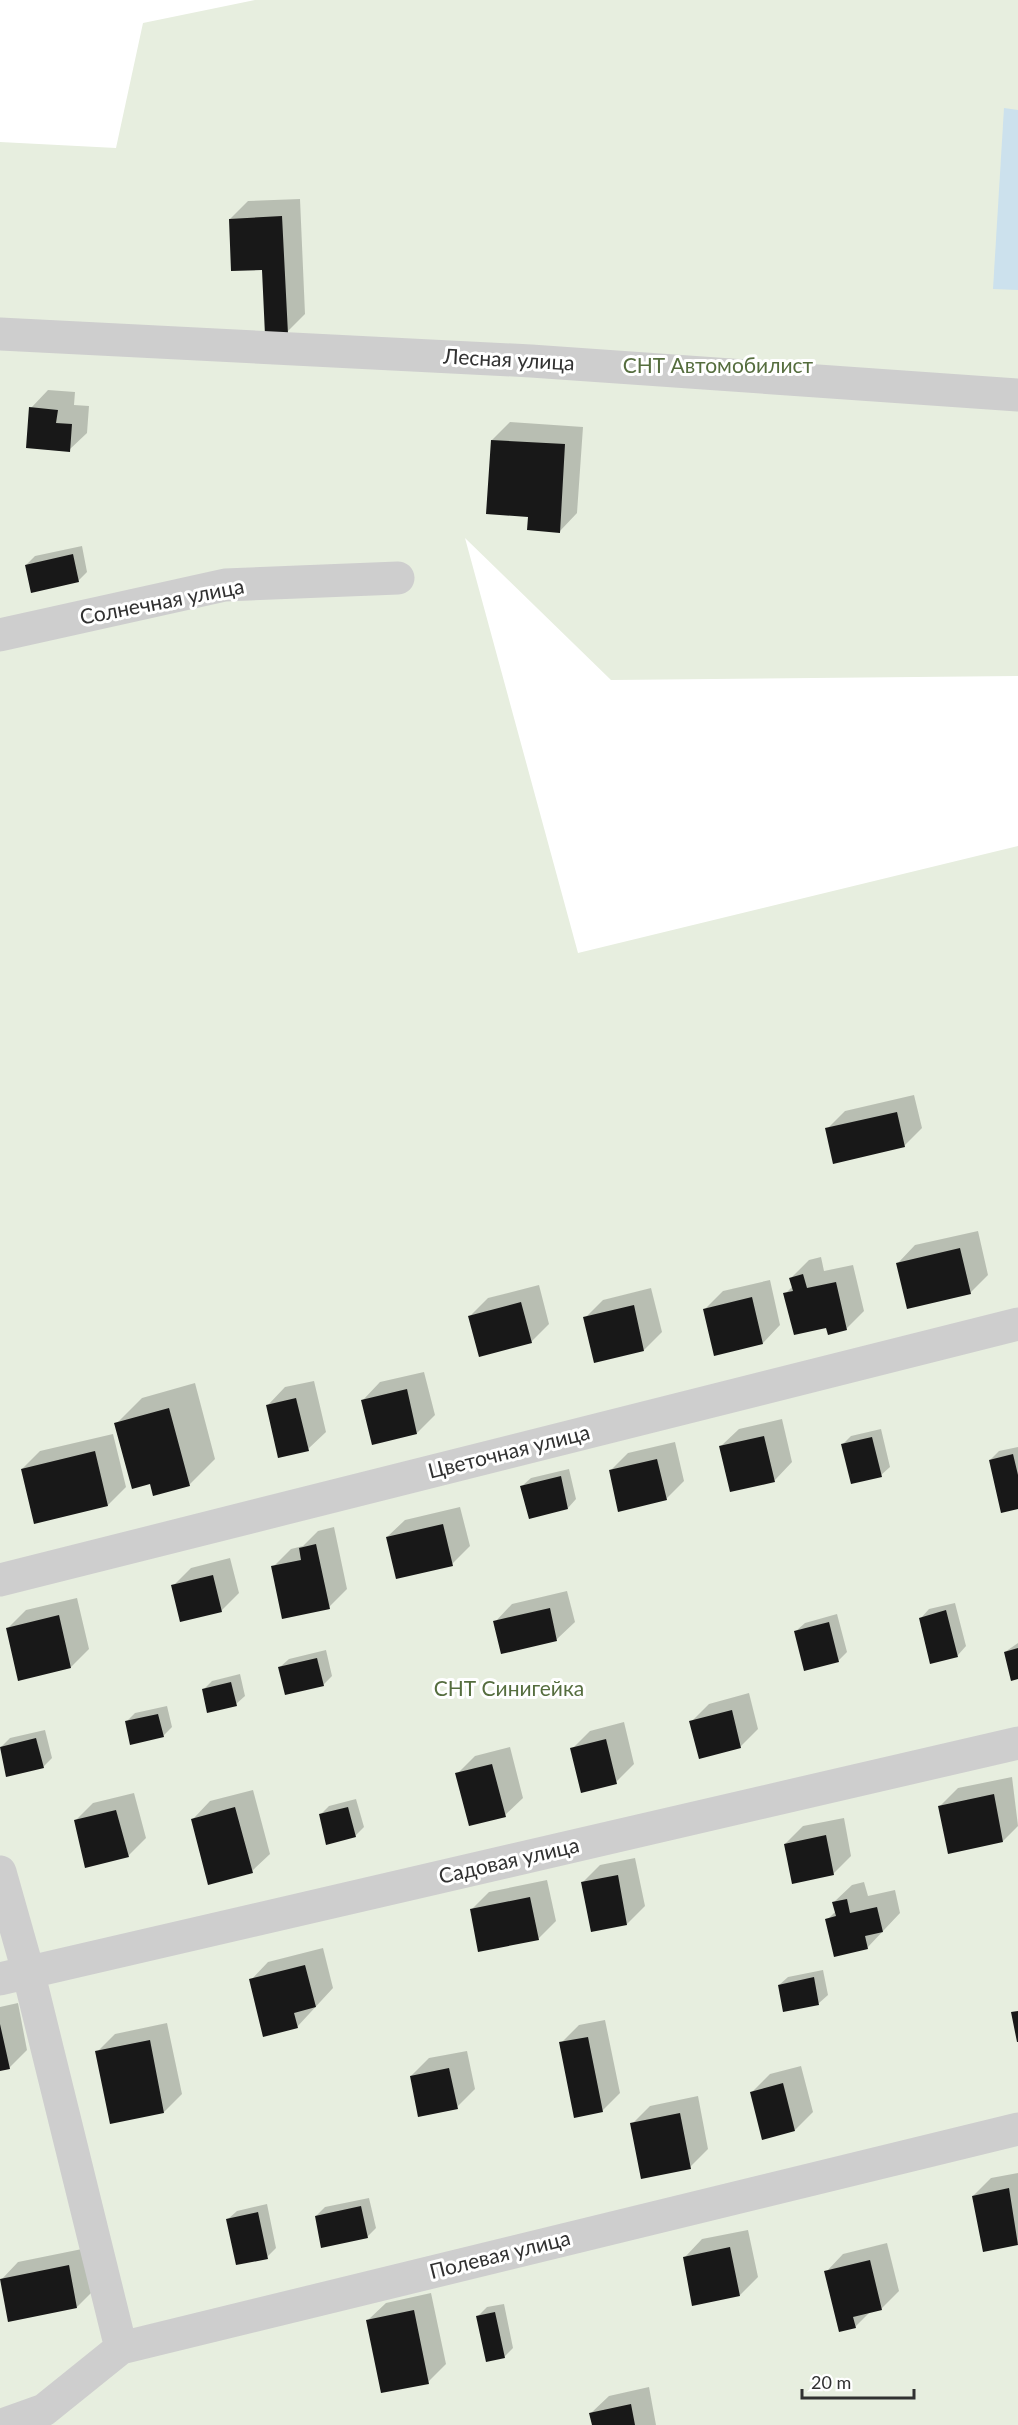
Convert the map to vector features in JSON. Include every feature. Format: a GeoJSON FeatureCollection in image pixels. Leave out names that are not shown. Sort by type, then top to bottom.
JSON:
{"type":"FeatureCollection","features":[{"type":"Feature","properties":{"kind":"street","name":"Лесная улица"},"geometry":{"type":"LineString","coordinates":[[0,334],[531,360],[1018,395]]}},
{"type":"Feature","properties":{"kind":"street","name":"Солнечная улица"},"geometry":{"type":"LineString","coordinates":[[0,635],[225,585],[398,578]]}},
{"type":"Feature","properties":{"kind":"street","name":"Цветочная улица"},"geometry":{"type":"LineString","coordinates":[[0,1580],[1018,1324]]}},
{"type":"Feature","properties":{"kind":"street","name":"Садовая улица"},"geometry":{"type":"LineString","coordinates":[[14,1975],[1018,1743]]}},
{"type":"Feature","properties":{"kind":"street"},"geometry":{"type":"LineString","coordinates":[[0,1872],[14,1975],[121,2348]]}},
{"type":"Feature","properties":{"kind":"street","name":"Полевая улица"},"geometry":{"type":"LineString","coordinates":[[2,2425],[44,2410],[121,2348],[1018,2129]]}},
{"type":"Feature","properties":{"kind":"green space","name":"СНТ Синигейка"},"geometry":{"type":"Polygon","coordinates":[[[255,0],[1018,0],[1018,676],[611,680],[465,538],[578,953],[1018,846],[1018,2425],[0,2425],[0,142],[116,148],[143,23],[255,0]]]}},
{"type":"Feature","properties":{"kind":"water"},"geometry":{"type":"Polygon","coordinates":[[[1004,108],[1018,110],[1018,290],[993,289],[1004,108]]]}},
{"type":"Feature","properties":{"kind":"building"},"geometry":{"type":"Polygon","coordinates":[[[282,216],[288,334],[265,335],[262,270],[231,271],[229,219],[282,216]]]}},
{"type":"Feature","properties":{"kind":"building"},"geometry":{"type":"Polygon","coordinates":[[[29,407],[58,410],[56,423],[72,424],[70,452],[26,448],[29,407]]]}},
{"type":"Feature","properties":{"kind":"building"},"geometry":{"type":"Polygon","coordinates":[[[491,440],[565,444],[560,533],[527,530],[528,517],[486,514],[491,440]]]}},
{"type":"Feature","properties":{"kind":"building"},"geometry":{"type":"Polygon","coordinates":[[[73,554],[79,582],[31,593],[25,565],[73,554]]]}},
{"type":"Feature","properties":{"kind":"building"},"geometry":{"type":"Polygon","coordinates":[[[897,1112],[905,1147],[833,1164],[825,1128],[897,1112]]]}},
{"type":"Feature","properties":{"kind":"building"},"geometry":{"type":"Polygon","coordinates":[[[960,1248],[971,1294],[907,1309],[896,1263],[960,1248]]]}},
{"type":"Feature","properties":{"kind":"building"},"geometry":{"type":"Polygon","coordinates":[[[803,1274],[807,1288],[836,1282],[847,1330],[828,1335],[826,1328],[794,1335],[783,1293],[793,1291],[789,1278],[803,1274]]]}},
{"type":"Feature","properties":{"kind":"building"},"geometry":{"type":"Polygon","coordinates":[[[752,1297],[763,1344],[714,1356],[703,1309],[752,1297]]]}},
{"type":"Feature","properties":{"kind":"building"},"geometry":{"type":"Polygon","coordinates":[[[521,1302],[532,1343],[479,1357],[468,1316],[521,1302]]]}},
{"type":"Feature","properties":{"kind":"building"},"geometry":{"type":"Polygon","coordinates":[[[634,1305],[644,1351],[594,1363],[583,1317],[634,1305]]]}},
{"type":"Feature","properties":{"kind":"building"},"geometry":{"type":"Polygon","coordinates":[[[407,1389],[417,1434],[372,1445],[361,1400],[407,1389]]]}},
{"type":"Feature","properties":{"kind":"building"},"geometry":{"type":"Polygon","coordinates":[[[296,1398],[309,1451],[278,1458],[266,1405],[296,1398]]]}},
{"type":"Feature","properties":{"kind":"building"},"geometry":{"type":"Polygon","coordinates":[[[169,1408],[190,1486],[153,1496],[150,1484],[132,1489],[114,1423],[169,1408]]]}},
{"type":"Feature","properties":{"kind":"building"},"geometry":{"type":"Polygon","coordinates":[[[764,1436],[775,1482],[730,1492],[719,1446],[764,1436]]]}},
{"type":"Feature","properties":{"kind":"building"},"geometry":{"type":"Polygon","coordinates":[[[872,1437],[882,1477],[851,1484],[841,1444],[872,1437]]]}},
{"type":"Feature","properties":{"kind":"building"},"geometry":{"type":"Polygon","coordinates":[[[95,1451],[108,1506],[34,1524],[21,1469],[95,1451]]]}},
{"type":"Feature","properties":{"kind":"building"},"geometry":{"type":"Polygon","coordinates":[[[1013,1454],[1018,1475],[1018,1509],[1001,1513],[989,1460],[1013,1454]]]}},
{"type":"Feature","properties":{"kind":"building"},"geometry":{"type":"Polygon","coordinates":[[[657,1459],[667,1500],[618,1512],[609,1470],[657,1459]]]}},
{"type":"Feature","properties":{"kind":"building"},"geometry":{"type":"Polygon","coordinates":[[[561,1476],[568,1509],[529,1519],[520,1486],[561,1476]]]}},
{"type":"Feature","properties":{"kind":"building"},"geometry":{"type":"Polygon","coordinates":[[[443,1524],[453,1566],[396,1579],[386,1537],[443,1524]]]}},
{"type":"Feature","properties":{"kind":"building"},"geometry":{"type":"Polygon","coordinates":[[[316,1544],[330,1609],[282,1619],[271,1566],[301,1560],[299,1548],[316,1544]]]}},
{"type":"Feature","properties":{"kind":"building"},"geometry":{"type":"Polygon","coordinates":[[[213,1575],[222,1612],[180,1622],[171,1585],[213,1575]]]}},
{"type":"Feature","properties":{"kind":"building"},"geometry":{"type":"Polygon","coordinates":[[[550,1608],[557,1641],[501,1654],[493,1621],[550,1608]]]}},
{"type":"Feature","properties":{"kind":"building"},"geometry":{"type":"Polygon","coordinates":[[[946,1610],[958,1657],[930,1664],[919,1618],[946,1610]]]}},
{"type":"Feature","properties":{"kind":"building"},"geometry":{"type":"Polygon","coordinates":[[[59,1615],[71,1668],[18,1681],[6,1628],[59,1615]]]}},
{"type":"Feature","properties":{"kind":"building"},"geometry":{"type":"Polygon","coordinates":[[[829,1622],[839,1662],[804,1671],[794,1631],[829,1622]]]}},
{"type":"Feature","properties":{"kind":"building"},"geometry":{"type":"Polygon","coordinates":[[[1018,1648],[1018,1679],[1011,1681],[1004,1652],[1018,1648]]]}},
{"type":"Feature","properties":{"kind":"building"},"geometry":{"type":"Polygon","coordinates":[[[317,1658],[324,1686],[285,1695],[278,1667],[317,1658]]]}},
{"type":"Feature","properties":{"kind":"building"},"geometry":{"type":"Polygon","coordinates":[[[231,1682],[237,1706],[207,1713],[202,1689],[231,1682]]]}},
{"type":"Feature","properties":{"kind":"building"},"geometry":{"type":"Polygon","coordinates":[[[732,1710],[741,1748],[699,1759],[689,1721],[732,1710]]]}},
{"type":"Feature","properties":{"kind":"building"},"geometry":{"type":"Polygon","coordinates":[[[158,1714],[164,1737],[130,1745],[125,1721],[158,1714]]]}},
{"type":"Feature","properties":{"kind":"building"},"geometry":{"type":"Polygon","coordinates":[[[36,1738],[44,1768],[6,1777],[0,1747],[36,1738]]]}},
{"type":"Feature","properties":{"kind":"building"},"geometry":{"type":"Polygon","coordinates":[[[606,1739],[617,1784],[581,1793],[570,1748],[606,1739]]]}},
{"type":"Feature","properties":{"kind":"building"},"geometry":{"type":"Polygon","coordinates":[[[492,1764],[506,1817],[469,1826],[455,1773],[492,1764]]]}},
{"type":"Feature","properties":{"kind":"building"},"geometry":{"type":"Polygon","coordinates":[[[994,1794],[1003,1842],[948,1854],[938,1806],[994,1794]]]}},
{"type":"Feature","properties":{"kind":"building"},"geometry":{"type":"Polygon","coordinates":[[[235,1807],[253,1873],[208,1885],[191,1819],[235,1807]]]}},
{"type":"Feature","properties":{"kind":"building"},"geometry":{"type":"Polygon","coordinates":[[[348,1807],[356,1837],[326,1845],[319,1814],[348,1807]]]}},
{"type":"Feature","properties":{"kind":"building"},"geometry":{"type":"Polygon","coordinates":[[[116,1810],[129,1857],[85,1868],[74,1820],[116,1810]]]}},
{"type":"Feature","properties":{"kind":"building"},"geometry":{"type":"Polygon","coordinates":[[[826,1835],[834,1875],[792,1884],[784,1844],[826,1835]]]}},
{"type":"Feature","properties":{"kind":"building"},"geometry":{"type":"Polygon","coordinates":[[[618,1875],[627,1925],[591,1932],[581,1882],[618,1875]]]}},
{"type":"Feature","properties":{"kind":"building"},"geometry":{"type":"Polygon","coordinates":[[[530,1897],[539,1940],[478,1952],[470,1909],[530,1897]]]}},
{"type":"Feature","properties":{"kind":"building"},"geometry":{"type":"Polygon","coordinates":[[[847,1899],[850,1913],[877,1907],[883,1932],[865,1936],[868,1949],[834,1957],[825,1919],[836,1916],[832,1902],[847,1899]]]}},
{"type":"Feature","properties":{"kind":"building"},"geometry":{"type":"Polygon","coordinates":[[[305,1965],[316,2007],[294,2013],[298,2028],[263,2037],[249,1979],[305,1965]]]}},
{"type":"Feature","properties":{"kind":"building"},"geometry":{"type":"Polygon","coordinates":[[[814,1977],[819,2005],[783,2012],[778,1985],[814,1977]]]}},
{"type":"Feature","properties":{"kind":"building"},"geometry":{"type":"Polygon","coordinates":[[[1018,2011],[1018,2042],[1017,2042],[1011,2012],[1018,2011]]]}},
{"type":"Feature","properties":{"kind":"building"},"geometry":{"type":"Polygon","coordinates":[[[0,2024],[10,2069],[0,2071],[0,2024]]]}},
{"type":"Feature","properties":{"kind":"building"},"geometry":{"type":"Polygon","coordinates":[[[588,2037],[603,2112],[574,2118],[559,2042],[588,2037]]]}},
{"type":"Feature","properties":{"kind":"building"},"geometry":{"type":"Polygon","coordinates":[[[150,2040],[164,2113],[110,2124],[95,2051],[150,2040]]]}},
{"type":"Feature","properties":{"kind":"building"},"geometry":{"type":"Polygon","coordinates":[[[449,2068],[458,2109],[418,2117],[410,2076],[449,2068]]]}},
{"type":"Feature","properties":{"kind":"building"},"geometry":{"type":"Polygon","coordinates":[[[783,2083],[795,2131],[762,2140],[750,2092],[783,2083]]]}},
{"type":"Feature","properties":{"kind":"building"},"geometry":{"type":"Polygon","coordinates":[[[680,2113],[691,2169],[641,2179],[630,2123],[680,2113]]]}},
{"type":"Feature","properties":{"kind":"building"},"geometry":{"type":"Polygon","coordinates":[[[1009,2188],[1018,2245],[983,2252],[972,2196],[1009,2188]]]}},
{"type":"Feature","properties":{"kind":"building"},"geometry":{"type":"Polygon","coordinates":[[[361,2206],[368,2238],[321,2248],[315,2216],[361,2206]]]}},
{"type":"Feature","properties":{"kind":"building"},"geometry":{"type":"Polygon","coordinates":[[[258,2212],[268,2259],[236,2265],[226,2219],[258,2212]]]}},
{"type":"Feature","properties":{"kind":"building"},"geometry":{"type":"Polygon","coordinates":[[[730,2247],[740,2296],[692,2306],[683,2257],[730,2247]]]}},
{"type":"Feature","properties":{"kind":"building"},"geometry":{"type":"Polygon","coordinates":[[[870,2260],[882,2310],[853,2317],[856,2328],[839,2332],[824,2271],[870,2260]]]}},
{"type":"Feature","properties":{"kind":"building"},"geometry":{"type":"Polygon","coordinates":[[[69,2265],[77,2308],[8,2322],[0,2279],[69,2265]]]}},
{"type":"Feature","properties":{"kind":"building"},"geometry":{"type":"Polygon","coordinates":[[[414,2310],[429,2384],[381,2393],[366,2320],[414,2310]]]}},
{"type":"Feature","properties":{"kind":"building"},"geometry":{"type":"Polygon","coordinates":[[[495,2312],[505,2358],[486,2362],[476,2316],[495,2312]]]}},
{"type":"Feature","properties":{"kind":"building"},"geometry":{"type":"Polygon","coordinates":[[[631,2404],[635,2425],[592,2425],[589,2413],[631,2404]]]}},
{"type":"Feature","properties":{"kind":"park label","name":"СНТ Автомобилист"},"geometry":{"type":"Point","coordinates":[718,366]}}]}
